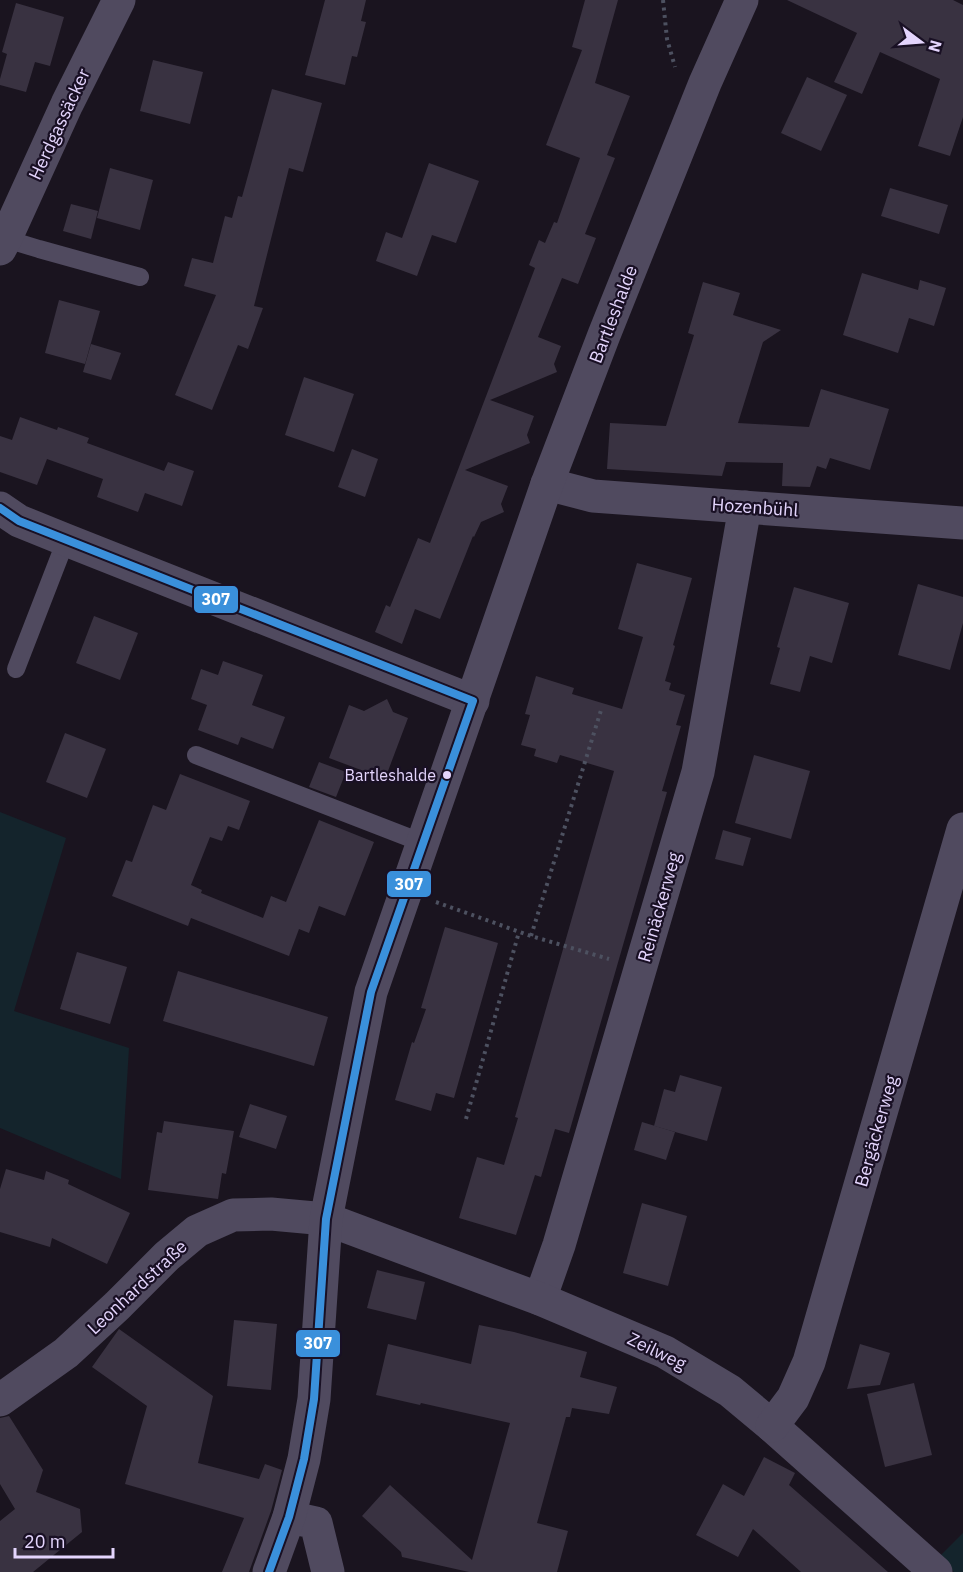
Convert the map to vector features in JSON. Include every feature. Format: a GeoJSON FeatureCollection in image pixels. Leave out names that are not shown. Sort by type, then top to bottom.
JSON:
{"type":"FeatureCollection","features":[{"type":"Feature","properties":{"kind":"street","name":"Herdgassäcker"},"geometry":{"type":"LineString","coordinates":[[2,241],[119,0]]}},
{"type":"Feature","properties":{"kind":"street","name":"Bartleshalde"},"geometry":{"type":"LineString","coordinates":[[269,1572],[290,1517],[304,1459],[314,1399],[326,1219],[371,992],[547,484],[705,83],[742,0]]}},
{"type":"Feature","properties":{"kind":"street","name":"Hozenbühl"},"geometry":{"type":"LineString","coordinates":[[547,484],[593,496],[963,523]]}},
{"type":"Feature","properties":{"kind":"street","name":"Reinäckerweg"},"geometry":{"type":"LineString","coordinates":[[540,1299],[560,1245],[699,772],[745,507]]}},
{"type":"Feature","properties":{"kind":"street"},"geometry":{"type":"LineString","coordinates":[[0,508],[19,520],[66,540],[473,701]]}},
{"type":"Feature","properties":{"kind":"street","name":"Bergäckerweg"},"geometry":{"type":"LineString","coordinates":[[772,1425],[792,1398],[809,1362],[963,829]]}},
{"type":"Feature","properties":{"kind":"street","name":"Leonhardstraße"},"geometry":{"type":"LineString","coordinates":[[0,1400],[66,1353],[167,1256],[197,1232],[233,1215],[271,1214],[326,1219]]}},
{"type":"Feature","properties":{"kind":"street","name":"Zeilweg"},"geometry":{"type":"LineString","coordinates":[[326,1219],[540,1299],[665,1352],[730,1391],[772,1425],[936,1572]]}},
{"type":"Feature","properties":{"kind":"street"},"geometry":{"type":"LineString","coordinates":[[290,1517],[316,1524],[328,1572]]}},
{"type":"Feature","properties":{"kind":"lane"},"geometry":{"type":"LineString","coordinates":[[2,241],[140,277]]}},
{"type":"Feature","properties":{"kind":"lane"},"geometry":{"type":"LineString","coordinates":[[16,669],[66,540]]}},
{"type":"Feature","properties":{"kind":"lane"},"geometry":{"type":"LineString","coordinates":[[196,755],[423,843]]}},
{"type":"Feature","properties":{"kind":"path"},"geometry":{"type":"LineString","coordinates":[[663,0],[667,39],[675,69],[705,83]]}},
{"type":"Feature","properties":{"kind":"path"},"geometry":{"type":"LineString","coordinates":[[531,936],[602,707]]}},
{"type":"Feature","properties":{"kind":"path"},"geometry":{"type":"LineString","coordinates":[[406,892],[531,936],[641,968]]}},
{"type":"Feature","properties":{"kind":"path"},"geometry":{"type":"LineString","coordinates":[[466,1119],[519,932]]}},
{"type":"Feature","properties":{"kind":"shaded area"},"geometry":{"type":"Polygon","coordinates":[[[0,812],[66,838],[14,1011],[129,1048],[121,1179],[0,1128],[0,812]]]}},
{"type":"Feature","properties":{"kind":"shaded area"},"geometry":{"type":"Polygon","coordinates":[[[963,1533],[963,1572],[954,1572],[939,1557],[963,1533]]]}},
{"type":"Feature","properties":{"kind":"building"},"geometry":{"type":"Polygon","coordinates":[[[325,0],[366,0],[361,21],[366,22],[357,57],[352,56],[345,85],[305,75],[325,0]]]}},
{"type":"Feature","properties":{"kind":"building"},"geometry":{"type":"Polygon","coordinates":[[[585,0],[618,0],[595,83],[630,96],[607,155],[615,158],[585,234],[596,238],[578,284],[562,278],[538,337],[561,346],[554,364],[557,372],[490,400],[534,416],[527,435],[530,443],[465,470],[508,486],[501,504],[504,512],[481,522],[473,536],[440,619],[415,609],[402,644],[375,632],[386,605],[390,607],[418,538],[430,543],[535,268],[529,265],[539,240],[545,243],[554,222],[557,223],[580,158],[546,145],[582,50],[572,47],[585,0]]]}},
{"type":"Feature","properties":{"kind":"building"},"geometry":{"type":"Polygon","coordinates":[[[787,0],[953,0],[963,5],[963,117],[950,156],[918,146],[940,79],[880,52],[862,94],[834,82],[857,33],[787,0]]]}},
{"type":"Feature","properties":{"kind":"building"},"geometry":{"type":"Polygon","coordinates":[[[16,3],[64,17],[50,66],[35,62],[26,92],[0,85],[7,54],[2,52],[16,3]]]}},
{"type":"Feature","properties":{"kind":"building"},"geometry":{"type":"Polygon","coordinates":[[[153,60],[203,72],[190,124],[140,111],[153,60]]]}},
{"type":"Feature","properties":{"kind":"building"},"geometry":{"type":"Polygon","coordinates":[[[807,77],[847,95],[821,151],[781,133],[807,77]]]}},
{"type":"Feature","properties":{"kind":"building"},"geometry":{"type":"Polygon","coordinates":[[[272,89],[322,103],[303,172],[289,168],[254,306],[263,308],[248,349],[238,345],[212,410],[175,395],[216,295],[184,286],[192,258],[213,263],[225,216],[232,218],[238,196],[242,197],[272,89]]]}},
{"type":"Feature","properties":{"kind":"building"},"geometry":{"type":"Polygon","coordinates":[[[429,163],[479,181],[456,243],[432,235],[417,276],[376,261],[386,232],[402,238],[429,163]]]}},
{"type":"Feature","properties":{"kind":"building"},"geometry":{"type":"Polygon","coordinates":[[[110,168],[153,180],[140,230],[97,218],[110,168]]]}},
{"type":"Feature","properties":{"kind":"building"},"geometry":{"type":"Polygon","coordinates":[[[890,188],[948,205],[939,234],[881,216],[890,188]]]}},
{"type":"Feature","properties":{"kind":"building"},"geometry":{"type":"Polygon","coordinates":[[[71,204],[98,211],[91,239],[63,231],[71,204]]]}},
{"type":"Feature","properties":{"kind":"building"},"geometry":{"type":"Polygon","coordinates":[[[862,273],[918,290],[920,280],[946,288],[934,326],[909,318],[898,353],[843,335],[862,273]]]}},
{"type":"Feature","properties":{"kind":"building"},"geometry":{"type":"Polygon","coordinates":[[[703,282],[740,293],[733,315],[781,330],[763,342],[738,423],[809,427],[821,389],[889,409],[870,470],[830,458],[826,469],[817,466],[810,487],[782,486],[783,463],[726,462],[722,476],[607,469],[610,423],[666,426],[694,335],[688,333],[703,282]]]}},
{"type":"Feature","properties":{"kind":"building"},"geometry":{"type":"Polygon","coordinates":[[[59,300],[100,311],[85,364],[45,353],[59,300]]]}},
{"type":"Feature","properties":{"kind":"building"},"geometry":{"type":"Polygon","coordinates":[[[91,344],[121,353],[111,380],[83,372],[91,344]]]}},
{"type":"Feature","properties":{"kind":"building"},"geometry":{"type":"Polygon","coordinates":[[[304,377],[354,394],[334,452],[285,435],[304,377]]]}},
{"type":"Feature","properties":{"kind":"building"},"geometry":{"type":"Polygon","coordinates":[[[20,417],[89,438],[87,443],[164,471],[168,462],[194,471],[182,506],[145,493],[138,512],[97,497],[103,479],[47,459],[37,485],[0,472],[0,436],[12,440],[20,417]]]}},
{"type":"Feature","properties":{"kind":"building"},"geometry":{"type":"Polygon","coordinates":[[[352,449],[378,459],[365,497],[338,487],[352,449]]]}},
{"type":"Feature","properties":{"kind":"building"},"geometry":{"type":"Polygon","coordinates":[[[637,563],[692,578],[665,681],[671,683],[669,690],[685,695],[676,725],[681,726],[662,791],[667,792],[569,1133],[555,1129],[541,1177],[535,1175],[516,1235],[459,1218],[477,1157],[504,1165],[518,1118],[515,1117],[614,771],[560,755],[557,763],[534,756],[536,749],[521,745],[530,715],[525,714],[536,676],[574,688],[572,694],[622,709],[643,637],[618,629],[637,563]]]}},
{"type":"Feature","properties":{"kind":"building"},"geometry":{"type":"Polygon","coordinates":[[[918,584],[963,597],[963,623],[950,670],[898,655],[918,584]]]}},
{"type":"Feature","properties":{"kind":"building"},"geometry":{"type":"Polygon","coordinates":[[[794,587],[849,603],[832,663],[810,656],[800,692],[770,684],[780,648],[777,647],[794,587]]]}},
{"type":"Feature","properties":{"kind":"building"},"geometry":{"type":"Polygon","coordinates":[[[94,616],[138,633],[120,680],[76,663],[94,616]]]}},
{"type":"Feature","properties":{"kind":"building"},"geometry":{"type":"Polygon","coordinates":[[[223,661],[263,675],[252,705],[285,717],[273,749],[241,737],[238,745],[198,730],[207,705],[191,699],[201,669],[218,675],[223,661]]]}},
{"type":"Feature","properties":{"kind":"building"},"geometry":{"type":"Polygon","coordinates":[[[387,699],[393,712],[408,718],[385,779],[329,758],[349,705],[364,711],[387,699]]]}},
{"type":"Feature","properties":{"kind":"building"},"geometry":{"type":"Polygon","coordinates":[[[65,733],[106,749],[87,798],[46,782],[65,733]]]}},
{"type":"Feature","properties":{"kind":"building"},"geometry":{"type":"Polygon","coordinates":[[[754,755],[810,771],[791,839],[735,823],[754,755]]]}},
{"type":"Feature","properties":{"kind":"building"},"geometry":{"type":"Polygon","coordinates":[[[319,762],[346,772],[336,797],[309,787],[319,762]]]}},
{"type":"Feature","properties":{"kind":"building"},"geometry":{"type":"Polygon","coordinates":[[[180,774],[250,801],[239,830],[228,826],[222,841],[210,837],[191,885],[202,890],[201,893],[263,918],[271,896],[286,902],[319,820],[374,842],[345,916],[319,906],[309,933],[299,929],[289,956],[191,918],[188,926],[112,896],[126,860],[132,862],[153,805],[166,810],[180,774]]]}},
{"type":"Feature","properties":{"kind":"building"},"geometry":{"type":"Polygon","coordinates":[[[723,830],[751,838],[743,866],[715,859],[723,830]]]}},
{"type":"Feature","properties":{"kind":"building"},"geometry":{"type":"Polygon","coordinates":[[[445,927],[498,943],[454,1098],[436,1093],[431,1111],[395,1100],[412,1042],[414,1043],[426,1009],[421,1008],[445,927]]]}},
{"type":"Feature","properties":{"kind":"building"},"geometry":{"type":"Polygon","coordinates":[[[77,952],[127,967],[110,1024],[60,1009],[77,952]]]}},
{"type":"Feature","properties":{"kind":"building"},"geometry":{"type":"Polygon","coordinates":[[[178,971],[328,1017],[314,1066],[163,1021],[178,971]]]}},
{"type":"Feature","properties":{"kind":"building"},"geometry":{"type":"Polygon","coordinates":[[[680,1075],[722,1087],[707,1141],[654,1126],[664,1089],[675,1092],[680,1075]]]}},
{"type":"Feature","properties":{"kind":"building"},"geometry":{"type":"Polygon","coordinates":[[[250,1104],[287,1116],[276,1149],[239,1137],[250,1104]]]}},
{"type":"Feature","properties":{"kind":"building"},"geometry":{"type":"Polygon","coordinates":[[[164,1121],[234,1131],[226,1174],[222,1173],[218,1199],[148,1190],[157,1132],[162,1133],[164,1121]]]}},
{"type":"Feature","properties":{"kind":"building"},"geometry":{"type":"Polygon","coordinates":[[[642,1122],[675,1132],[666,1160],[634,1150],[642,1122]]]}},
{"type":"Feature","properties":{"kind":"building"},"geometry":{"type":"Polygon","coordinates":[[[6,1169],[44,1180],[46,1171],[69,1180],[68,1184],[130,1213],[107,1264],[52,1238],[50,1247],[0,1232],[0,1189],[6,1169]]]}},
{"type":"Feature","properties":{"kind":"building"},"geometry":{"type":"Polygon","coordinates":[[[642,1203],[687,1216],[668,1286],[623,1273],[642,1203]]]}},
{"type":"Feature","properties":{"kind":"building"},"geometry":{"type":"Polygon","coordinates":[[[377,1270],[425,1282],[416,1320],[367,1308],[377,1270]]]}},
{"type":"Feature","properties":{"kind":"building"},"geometry":{"type":"Polygon","coordinates":[[[234,1320],[277,1324],[271,1390],[227,1386],[234,1320]]]}},
{"type":"Feature","properties":{"kind":"building"},"geometry":{"type":"Polygon","coordinates":[[[479,1325],[587,1352],[580,1377],[617,1387],[609,1414],[572,1408],[570,1417],[566,1417],[537,1523],[568,1531],[557,1572],[469,1572],[402,1557],[401,1552],[362,1516],[390,1485],[472,1560],[510,1423],[376,1395],[388,1344],[471,1364],[479,1325]]]}},
{"type":"Feature","properties":{"kind":"building"},"geometry":{"type":"Polygon","coordinates":[[[119,1329],[213,1396],[198,1463],[259,1479],[265,1464],[282,1470],[271,1511],[249,1572],[222,1572],[244,1518],[125,1484],[147,1406],[92,1367],[119,1329]]]}},
{"type":"Feature","properties":{"kind":"building"},"geometry":{"type":"Polygon","coordinates":[[[860,1344],[890,1353],[880,1385],[847,1389],[860,1344]]]}},
{"type":"Feature","properties":{"kind":"building"},"geometry":{"type":"Polygon","coordinates":[[[914,1383],[932,1455],[885,1467],[867,1394],[914,1383]]]}},
{"type":"Feature","properties":{"kind":"building"},"geometry":{"type":"Polygon","coordinates":[[[9,1416],[43,1470],[36,1492],[80,1509],[82,1532],[33,1572],[0,1572],[0,1521],[15,1509],[0,1484],[0,1418],[9,1416]]]}},
{"type":"Feature","properties":{"kind":"building"},"geometry":{"type":"Polygon","coordinates":[[[764,1457],[795,1473],[789,1485],[888,1572],[801,1572],[753,1529],[738,1557],[696,1535],[723,1484],[744,1496],[764,1457]]]}},
{"type":"Feature","properties":{"kind":"transit line","name":"307"},"geometry":{"type":"LineString","coordinates":[[0,508],[19,521],[473,701],[371,992],[326,1219],[314,1399],[304,1459],[289,1517],[269,1572]]}},
{"type":"Feature","properties":{"kind":"place","name":"Bartleshalde"},"geometry":{"type":"Point","coordinates":[447,775]}}]}
